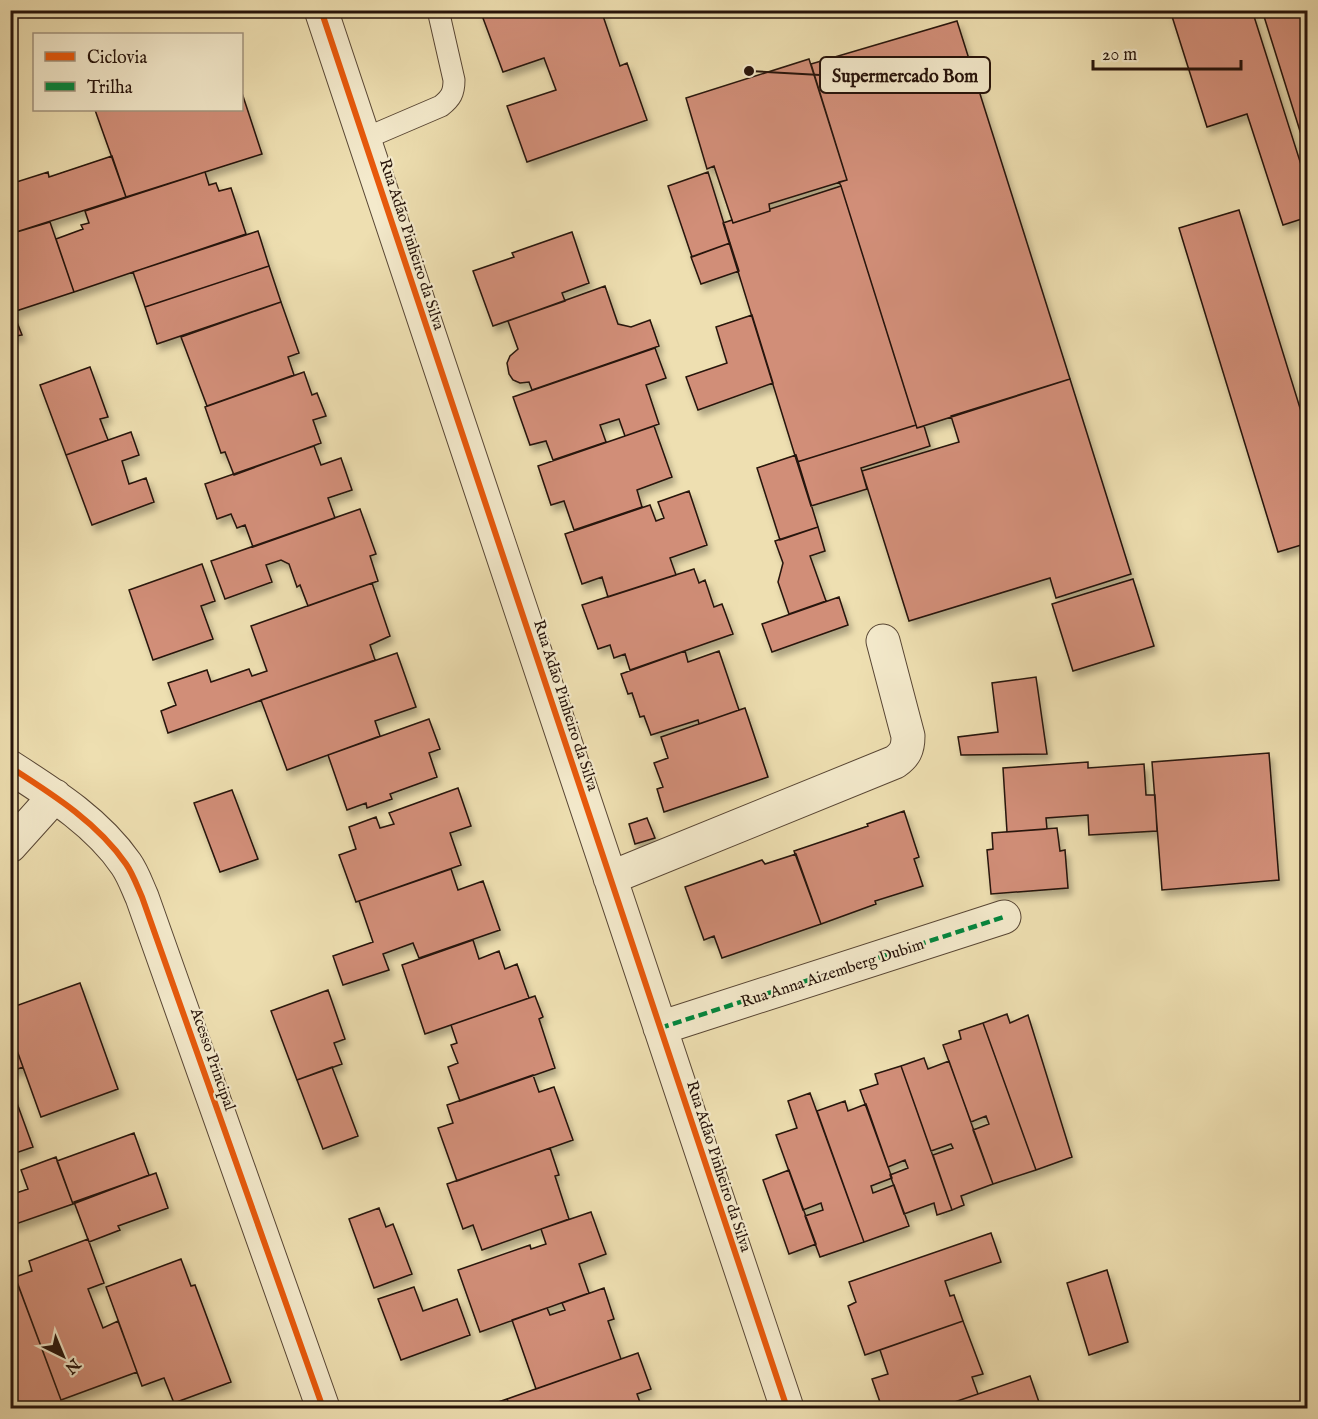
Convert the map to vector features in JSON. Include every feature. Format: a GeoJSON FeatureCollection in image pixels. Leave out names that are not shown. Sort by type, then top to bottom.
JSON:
{"type":"FeatureCollection","features":[{"type":"Feature","properties":{"kind":"street","name":"Rua Adão Pinheiro da Silva"},"geometry":{"type":"LineString","coordinates":[[321,10],[787,1408]]}},
{"type":"Feature","properties":{"kind":"street"},"geometry":{"type":"LineString","coordinates":[[610,878],[895,762],[904,756],[908,747],[908,736],[883,641]]}},
{"type":"Feature","properties":{"kind":"street","name":"Acesso Principal"},"geometry":{"type":"LineString","coordinates":[[10,767],[56,796],[105,836],[128,866],[142,897],[322,1408]]}},
{"type":"Feature","properties":{"kind":"street"},"geometry":{"type":"LineString","coordinates":[[10,846],[56,796]]}},
{"type":"Feature","properties":{"kind":"street","name":"Rua Anna Aizemberg Dubim"},"geometry":{"type":"LineString","coordinates":[[660,1028],[1004,917]]}},
{"type":"Feature","properties":{"kind":"lane"},"geometry":{"type":"LineString","coordinates":[[364,139],[441,106],[450,99],[454,91],[454,80],[438,10]]}},
{"type":"Feature","properties":{"kind":"building"},"geometry":{"type":"Polygon","coordinates":[[[480,10],[601,10],[620,66],[627,63],[647,120],[527,162],[507,106],[556,90],[544,58],[503,72],[480,10]]]}},
{"type":"Feature","properties":{"kind":"building"},"geometry":{"type":"Polygon","coordinates":[[[1170,10],[1252,10],[1303,171],[1308,170],[1308,217],[1283,225],[1247,114],[1207,127],[1170,10]]]}},
{"type":"Feature","properties":{"kind":"building"},"geometry":{"type":"Polygon","coordinates":[[[1262,10],[1308,10],[1308,146],[1305,147],[1262,10]]]}},
{"type":"Feature","properties":{"kind":"building"},"geometry":{"type":"Polygon","coordinates":[[[957,21],[1070,379],[917,428],[839,182],[847,180],[811,64],[957,21]]]}},
{"type":"Feature","properties":{"kind":"building"},"geometry":{"type":"Polygon","coordinates":[[[809,59],[847,180],[769,204],[770,211],[733,223],[714,166],[707,169],[686,98],[809,59]]]}},
{"type":"Feature","properties":{"kind":"building"},"geometry":{"type":"Polygon","coordinates":[[[243,96],[262,154],[126,197],[95,111],[243,111],[243,96]]]}},
{"type":"Feature","properties":{"kind":"building"},"geometry":{"type":"Polygon","coordinates":[[[112,156],[126,197],[10,234],[10,184],[48,172],[49,177],[112,156]]]}},
{"type":"Feature","properties":{"kind":"building"},"geometry":{"type":"Polygon","coordinates":[[[205,172],[209,185],[216,183],[219,191],[231,188],[246,234],[74,292],[56,239],[83,229],[81,225],[89,223],[85,211],[205,172]]]}},
{"type":"Feature","properties":{"kind":"building"},"geometry":{"type":"Polygon","coordinates":[[[708,172],[730,243],[692,257],[668,186],[708,172]]]}},
{"type":"Feature","properties":{"kind":"building"},"geometry":{"type":"Polygon","coordinates":[[[841,186],[916,425],[797,462],[723,223],[732,220],[733,223],[841,186]]]}},
{"type":"Feature","properties":{"kind":"building"},"geometry":{"type":"Polygon","coordinates":[[[1239,210],[1308,434],[1308,543],[1278,552],[1179,228],[1239,210]]]}},
{"type":"Feature","properties":{"kind":"building"},"geometry":{"type":"Polygon","coordinates":[[[50,222],[74,292],[13,312],[10,305],[10,234],[50,222]]]}},
{"type":"Feature","properties":{"kind":"building"},"geometry":{"type":"Polygon","coordinates":[[[258,231],[269,266],[145,307],[133,272],[258,231]]]}},
{"type":"Feature","properties":{"kind":"building"},"geometry":{"type":"Polygon","coordinates":[[[572,232],[589,283],[562,293],[565,301],[493,326],[473,271],[514,257],[512,253],[572,232]]]}},
{"type":"Feature","properties":{"kind":"building"},"geometry":{"type":"Polygon","coordinates":[[[730,243],[739,271],[701,284],[691,257],[730,243]]]}},
{"type":"Feature","properties":{"kind":"building"},"geometry":{"type":"Polygon","coordinates":[[[269,266],[281,302],[157,344],[145,307],[269,266]]]}},
{"type":"Feature","properties":{"kind":"building"},"geometry":{"type":"Polygon","coordinates":[[[605,286],[618,324],[631,327],[650,320],[659,346],[532,390],[529,382],[520,383],[513,380],[507,363],[510,356],[518,349],[508,321],[605,286]]]}},
{"type":"Feature","properties":{"kind":"building"},"geometry":{"type":"Polygon","coordinates":[[[281,302],[299,353],[288,357],[294,375],[207,406],[181,337],[281,302]]]}},
{"type":"Feature","properties":{"kind":"building"},"geometry":{"type":"Polygon","coordinates":[[[10,305],[13,312],[22,335],[10,337],[10,305]]]}},
{"type":"Feature","properties":{"kind":"building"},"geometry":{"type":"Polygon","coordinates":[[[752,315],[773,383],[698,410],[686,377],[727,363],[716,327],[752,315]]]}},
{"type":"Feature","properties":{"kind":"building"},"geometry":{"type":"Polygon","coordinates":[[[655,348],[666,378],[646,385],[659,424],[625,436],[619,419],[600,425],[606,442],[553,460],[546,441],[530,445],[513,397],[655,348]]]}},
{"type":"Feature","properties":{"kind":"building"},"geometry":{"type":"Polygon","coordinates":[[[90,367],[108,417],[100,419],[108,440],[66,455],[40,385],[90,367]]]}},
{"type":"Feature","properties":{"kind":"building"},"geometry":{"type":"Polygon","coordinates":[[[304,372],[312,395],[317,393],[326,416],[313,420],[321,443],[234,475],[225,452],[221,453],[205,407],[304,372]]]}},
{"type":"Feature","properties":{"kind":"building"},"geometry":{"type":"Polygon","coordinates":[[[1070,379],[1131,574],[1056,598],[1050,578],[909,621],[862,471],[959,442],[951,416],[1070,379]]]}},
{"type":"Feature","properties":{"kind":"building"},"geometry":{"type":"Polygon","coordinates":[[[916,425],[917,428],[924,426],[930,446],[861,468],[867,489],[811,506],[797,462],[916,425]]]}},
{"type":"Feature","properties":{"kind":"building"},"geometry":{"type":"Polygon","coordinates":[[[654,426],[672,477],[637,490],[642,507],[574,530],[564,501],[551,505],[538,466],[654,426]]]}},
{"type":"Feature","properties":{"kind":"building"},"geometry":{"type":"Polygon","coordinates":[[[131,432],[139,455],[122,461],[129,484],[146,478],[154,502],[92,525],[66,455],[131,432]]]}},
{"type":"Feature","properties":{"kind":"building"},"geometry":{"type":"Polygon","coordinates":[[[314,446],[321,465],[341,458],[352,490],[328,498],[335,518],[253,547],[245,525],[237,528],[231,514],[217,519],[205,484],[314,446]]]}},
{"type":"Feature","properties":{"kind":"building"},"geometry":{"type":"Polygon","coordinates":[[[796,455],[818,527],[780,540],[757,468],[796,455]]]}},
{"type":"Feature","properties":{"kind":"building"},"geometry":{"type":"Polygon","coordinates":[[[689,491],[707,545],[670,558],[676,575],[608,597],[602,577],[582,584],[565,534],[650,505],[656,521],[664,518],[658,502],[689,491]]]}},
{"type":"Feature","properties":{"kind":"building"},"geometry":{"type":"Polygon","coordinates":[[[360,509],[376,554],[370,556],[378,581],[308,606],[300,585],[297,587],[289,564],[281,560],[266,565],[272,582],[225,599],[211,561],[360,509]]]}},
{"type":"Feature","properties":{"kind":"building"},"geometry":{"type":"Polygon","coordinates":[[[818,527],[825,551],[810,556],[826,601],[789,614],[778,582],[783,563],[775,541],[818,527]]]}},
{"type":"Feature","properties":{"kind":"building"},"geometry":{"type":"Polygon","coordinates":[[[202,564],[215,601],[201,606],[213,639],[153,660],[129,590],[202,564]]]}},
{"type":"Feature","properties":{"kind":"building"},"geometry":{"type":"Polygon","coordinates":[[[694,569],[699,583],[705,580],[714,607],[722,604],[733,634],[630,670],[625,654],[614,658],[610,645],[598,649],[582,605],[694,569]]]}},
{"type":"Feature","properties":{"kind":"building"},"geometry":{"type":"Polygon","coordinates":[[[1133,579],[1154,646],[1073,671],[1052,604],[1133,579]]]}},
{"type":"Feature","properties":{"kind":"building"},"geometry":{"type":"Polygon","coordinates":[[[372,583],[390,636],[370,645],[375,660],[168,733],[161,711],[176,705],[168,683],[207,670],[211,682],[249,669],[252,676],[267,671],[251,626],[372,583]]]}},
{"type":"Feature","properties":{"kind":"building"},"geometry":{"type":"Polygon","coordinates":[[[839,597],[848,625],[772,652],[762,624],[839,597]]]}},
{"type":"Feature","properties":{"kind":"building"},"geometry":{"type":"Polygon","coordinates":[[[685,651],[688,662],[719,651],[739,710],[699,724],[698,720],[651,735],[644,716],[640,717],[632,693],[628,694],[621,674],[685,651]]]}},
{"type":"Feature","properties":{"kind":"building"},"geometry":{"type":"Polygon","coordinates":[[[397,653],[416,707],[375,721],[380,736],[287,770],[261,700],[397,653]]]}},
{"type":"Feature","properties":{"kind":"building"},"geometry":{"type":"Polygon","coordinates":[[[1036,677],[1047,754],[961,755],[958,737],[998,732],[992,683],[1036,677]]]}},
{"type":"Feature","properties":{"kind":"building"},"geometry":{"type":"Polygon","coordinates":[[[745,708],[768,777],[664,812],[657,789],[663,787],[654,763],[668,758],[661,737],[745,708]]]}},
{"type":"Feature","properties":{"kind":"building"},"geometry":{"type":"Polygon","coordinates":[[[429,719],[440,749],[429,753],[437,777],[390,794],[392,799],[367,808],[366,803],[347,810],[328,755],[429,719]]]}},
{"type":"Feature","properties":{"kind":"building"},"geometry":{"type":"Polygon","coordinates":[[[1269,753],[1279,880],[1162,890],[1152,762],[1269,753]]]}},
{"type":"Feature","properties":{"kind":"building"},"geometry":{"type":"Polygon","coordinates":[[[1088,762],[1088,768],[1144,764],[1146,795],[1155,795],[1157,831],[1089,835],[1088,815],[1046,818],[1047,829],[1007,832],[1003,768],[1088,762]]]}},
{"type":"Feature","properties":{"kind":"building"},"geometry":{"type":"Polygon","coordinates":[[[458,788],[471,826],[450,833],[461,865],[356,902],[339,855],[356,849],[349,827],[376,817],[380,828],[394,824],[389,813],[458,788]]]}},
{"type":"Feature","properties":{"kind":"building"},"geometry":{"type":"Polygon","coordinates":[[[232,790],[258,859],[220,872],[194,803],[232,790]]]}},
{"type":"Feature","properties":{"kind":"building"},"geometry":{"type":"Polygon","coordinates":[[[904,811],[919,857],[914,859],[923,886],[875,901],[876,904],[821,924],[794,851],[904,811]]]}},
{"type":"Feature","properties":{"kind":"building"},"geometry":{"type":"Polygon","coordinates":[[[647,818],[655,838],[635,844],[629,824],[647,818]]]}},
{"type":"Feature","properties":{"kind":"building"},"geometry":{"type":"Polygon","coordinates":[[[1057,828],[1060,851],[1065,850],[1068,888],[991,894],[987,850],[993,849],[992,833],[1057,828]]]}},
{"type":"Feature","properties":{"kind":"building"},"geometry":{"type":"Polygon","coordinates":[[[796,854],[821,924],[722,958],[714,936],[704,940],[685,887],[762,860],[765,864],[796,854]]]}},
{"type":"Feature","properties":{"kind":"building"},"geometry":{"type":"Polygon","coordinates":[[[451,869],[458,890],[483,881],[500,930],[419,958],[413,943],[383,954],[389,970],[343,985],[333,956],[373,942],[359,901],[451,869]]]}},
{"type":"Feature","properties":{"kind":"building"},"geometry":{"type":"Polygon","coordinates":[[[473,940],[479,959],[499,951],[505,969],[517,964],[529,998],[425,1034],[402,965],[473,940]]]}},
{"type":"Feature","properties":{"kind":"building"},"geometry":{"type":"Polygon","coordinates":[[[80,983],[118,1089],[41,1117],[10,1031],[10,1008],[80,983]]]}},
{"type":"Feature","properties":{"kind":"building"},"geometry":{"type":"Polygon","coordinates":[[[328,990],[345,1039],[334,1043],[342,1064],[297,1080],[271,1011],[328,990]]]}},
{"type":"Feature","properties":{"kind":"building"},"geometry":{"type":"Polygon","coordinates":[[[535,996],[543,1017],[539,1019],[555,1068],[460,1101],[448,1067],[458,1063],[451,1045],[457,1043],[451,1025],[535,996]]]}},
{"type":"Feature","properties":{"kind":"building"},"geometry":{"type":"Polygon","coordinates":[[[1007,1014],[1010,1023],[1028,1015],[1072,1157],[1036,1170],[983,1023],[1007,1014]]]}},
{"type":"Feature","properties":{"kind":"building"},"geometry":{"type":"Polygon","coordinates":[[[983,1023],[1036,1170],[993,1184],[973,1130],[989,1124],[986,1116],[971,1122],[943,1045],[961,1039],[959,1031],[983,1023]]]}},
{"type":"Feature","properties":{"kind":"building"},"geometry":{"type":"Polygon","coordinates":[[[10,1031],[23,1067],[10,1072],[10,1031]]]}},
{"type":"Feature","properties":{"kind":"building"},"geometry":{"type":"Polygon","coordinates":[[[924,1058],[928,1069],[949,1061],[993,1184],[961,1196],[964,1205],[952,1210],[933,1155],[953,1148],[951,1144],[931,1151],[901,1066],[924,1058]]]}},
{"type":"Feature","properties":{"kind":"building"},"geometry":{"type":"Polygon","coordinates":[[[901,1066],[952,1210],[937,1215],[934,1203],[904,1214],[890,1175],[908,1168],[905,1160],[888,1167],[860,1090],[878,1084],[875,1074],[901,1066]]]}},
{"type":"Feature","properties":{"kind":"building"},"geometry":{"type":"Polygon","coordinates":[[[332,1067],[358,1136],[323,1149],[297,1080],[332,1067]]]}},
{"type":"Feature","properties":{"kind":"building"},"geometry":{"type":"Polygon","coordinates":[[[533,1075],[539,1092],[554,1087],[573,1140],[457,1181],[438,1128],[453,1123],[447,1105],[533,1075]]]}},
{"type":"Feature","properties":{"kind":"building"},"geometry":{"type":"Polygon","coordinates":[[[10,1084],[33,1147],[10,1155],[10,1084]]]}},
{"type":"Feature","properties":{"kind":"building"},"geometry":{"type":"Polygon","coordinates":[[[810,1093],[864,1242],[820,1257],[805,1216],[823,1210],[821,1203],[803,1210],[776,1135],[797,1128],[788,1101],[810,1093]]]}},
{"type":"Feature","properties":{"kind":"building"},"geometry":{"type":"Polygon","coordinates":[[[845,1101],[848,1111],[866,1104],[892,1178],[871,1186],[873,1193],[894,1185],[909,1226],[864,1242],[817,1111],[845,1101]]]}},
{"type":"Feature","properties":{"kind":"building"},"geometry":{"type":"Polygon","coordinates":[[[134,1133],[149,1175],[73,1204],[57,1161],[134,1133]]]}},
{"type":"Feature","properties":{"kind":"building"},"geometry":{"type":"Polygon","coordinates":[[[550,1148],[559,1175],[555,1176],[569,1219],[482,1250],[473,1225],[463,1229],[447,1184],[550,1148]]]}},
{"type":"Feature","properties":{"kind":"building"},"geometry":{"type":"Polygon","coordinates":[[[56,1157],[73,1204],[10,1226],[10,1195],[28,1189],[21,1170],[56,1157]]]}},
{"type":"Feature","properties":{"kind":"building"},"geometry":{"type":"Polygon","coordinates":[[[789,1170],[816,1244],[789,1254],[763,1180],[789,1170]]]}},
{"type":"Feature","properties":{"kind":"building"},"geometry":{"type":"Polygon","coordinates":[[[156,1173],[168,1208],[118,1226],[120,1230],[89,1242],[74,1202],[156,1173]]]}},
{"type":"Feature","properties":{"kind":"building"},"geometry":{"type":"Polygon","coordinates":[[[379,1208],[386,1227],[393,1224],[412,1274],[374,1288],[349,1219],[379,1208]]]}},
{"type":"Feature","properties":{"kind":"building"},"geometry":{"type":"Polygon","coordinates":[[[591,1212],[606,1254],[579,1264],[589,1293],[480,1332],[458,1270],[530,1245],[531,1249],[546,1244],[541,1229],[591,1212]]]}},
{"type":"Feature","properties":{"kind":"building"},"geometry":{"type":"Polygon","coordinates":[[[991,1233],[1001,1262],[945,1281],[950,1296],[954,1295],[963,1321],[865,1355],[848,1306],[856,1302],[849,1282],[991,1233]]]}},
{"type":"Feature","properties":{"kind":"building"},"geometry":{"type":"Polygon","coordinates":[[[88,1239],[104,1283],[88,1289],[103,1328],[118,1321],[137,1372],[61,1400],[15,1277],[32,1271],[29,1261],[88,1239]]]}},
{"type":"Feature","properties":{"kind":"building"},"geometry":{"type":"Polygon","coordinates":[[[181,1259],[191,1286],[195,1285],[231,1382],[174,1403],[164,1378],[142,1386],[106,1287],[181,1259]]]}},
{"type":"Feature","properties":{"kind":"building"},"geometry":{"type":"Polygon","coordinates":[[[1107,1270],[1128,1342],[1089,1355],[1067,1283],[1107,1270]]]}},
{"type":"Feature","properties":{"kind":"building"},"geometry":{"type":"Polygon","coordinates":[[[13,1271],[63,1408],[10,1408],[10,1272],[13,1271]]]}},
{"type":"Feature","properties":{"kind":"building"},"geometry":{"type":"Polygon","coordinates":[[[414,1287],[423,1311],[457,1299],[470,1335],[401,1360],[378,1299],[414,1287]]]}},
{"type":"Feature","properties":{"kind":"building"},"geometry":{"type":"Polygon","coordinates":[[[604,1288],[614,1319],[608,1321],[621,1359],[536,1389],[512,1320],[547,1308],[550,1315],[565,1310],[562,1303],[604,1288]]]}},
{"type":"Feature","properties":{"kind":"building"},"geometry":{"type":"Polygon","coordinates":[[[963,1321],[983,1374],[972,1377],[978,1394],[937,1408],[882,1408],[872,1379],[888,1374],[880,1350],[963,1321]]]}},
{"type":"Feature","properties":{"kind":"building"},"geometry":{"type":"Polygon","coordinates":[[[638,1353],[651,1389],[637,1394],[642,1408],[511,1408],[507,1399],[638,1353]]]}},
{"type":"Feature","properties":{"kind":"building"},"geometry":{"type":"Polygon","coordinates":[[[1030,1376],[1041,1408],[937,1408],[978,1394],[1030,1376]]]}},
{"type":"Feature","properties":{"kind":"building"},"geometry":{"type":"Polygon","coordinates":[[[507,1399],[511,1408],[481,1408],[507,1399]]]}},
{"type":"Feature","properties":{"kind":"marked path"},"geometry":{"type":"LineString","coordinates":[[660,1028],[1004,917]]}},
{"type":"Feature","properties":{"kind":"cycle path"},"geometry":{"type":"LineString","coordinates":[[321,10],[787,1408]]}},
{"type":"Feature","properties":{"kind":"cycle path"},"geometry":{"type":"LineString","coordinates":[[10,767],[58,798],[88,822],[114,849],[133,876],[323,1408]]}},
{"type":"Feature","properties":{"kind":"place","name":"Supermercado Bom"},"geometry":{"type":"Point","coordinates":[749,71]}}]}
